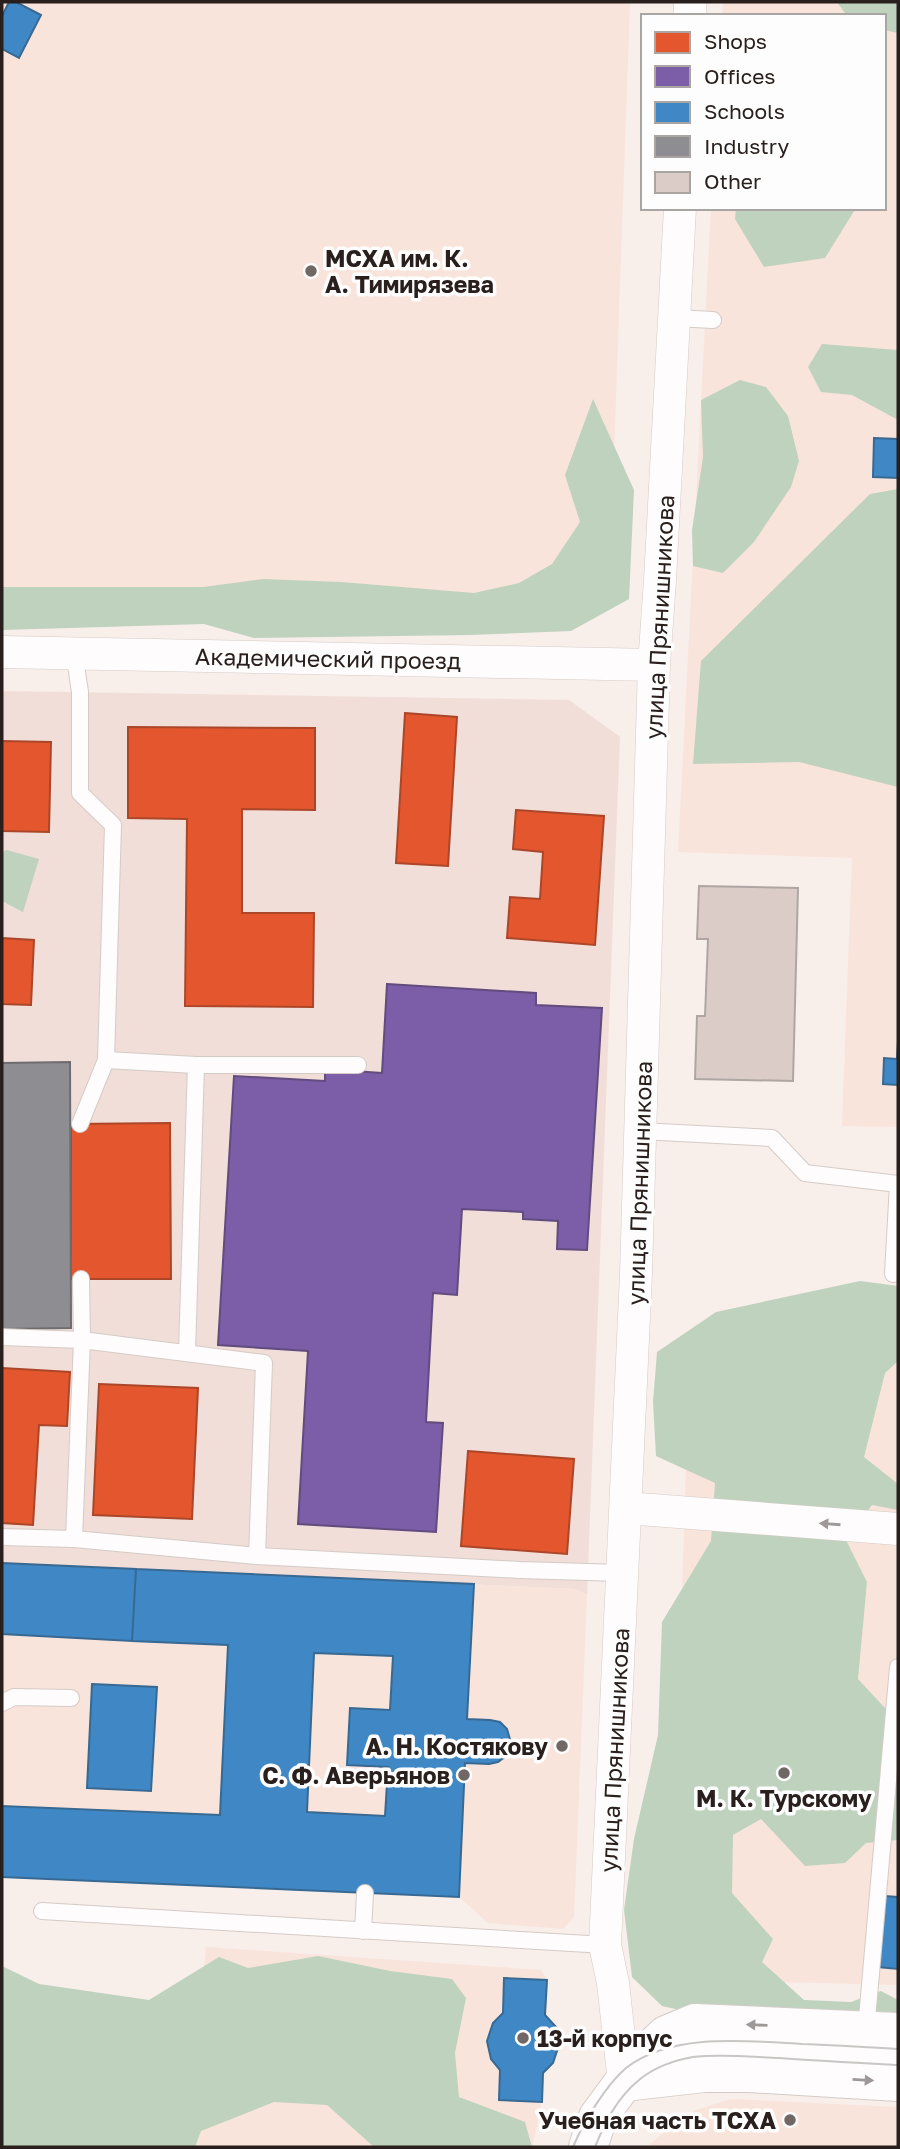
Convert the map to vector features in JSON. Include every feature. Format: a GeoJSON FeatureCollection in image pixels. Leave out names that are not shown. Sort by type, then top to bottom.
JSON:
{"type":"FeatureCollection","features":[{"type":"Feature","properties":{"kind":"main road"},"geometry":{"type":"LineString","coordinates":[[588,2147],[598,2116],[640,2060],[666,2035],[695,2023],[882,2031]]}},
{"type":"Feature","properties":{"kind":"main road"},"geometry":{"type":"LineString","coordinates":[[624,2082],[704,2073],[898,2082]]}},
{"type":"Feature","properties":{"kind":"street","name":"улица Прянишникова"},"geometry":{"type":"LineString","coordinates":[[624,2082],[613,1983],[605,1945],[641,1131],[654,665],[680,210]]}},
{"type":"Feature","properties":{"kind":"street","name":"Академический проезд"},"geometry":{"type":"LineString","coordinates":[[2,652],[654,665]]}},
{"type":"Feature","properties":{"kind":"street"},"geometry":{"type":"LineString","coordinates":[[626,1508],[898,1529]]}},
{"type":"Feature","properties":{"kind":"lane"},"geometry":{"type":"LineString","coordinates":[[675,318],[713,320]]}},
{"type":"Feature","properties":{"kind":"lane"},"geometry":{"type":"LineString","coordinates":[[74,652],[80,692],[79,793],[113,825],[106,1060],[80,1124]]}},
{"type":"Feature","properties":{"kind":"lane"},"geometry":{"type":"LineString","coordinates":[[106,1060],[196,1065],[358,1065]]}},
{"type":"Feature","properties":{"kind":"lane"},"geometry":{"type":"LineString","coordinates":[[187,1352],[196,1065]]}},
{"type":"Feature","properties":{"kind":"lane"},"geometry":{"type":"LineString","coordinates":[[641,1131],[772,1138],[805,1173],[898,1184],[893,1274]]}},
{"type":"Feature","properties":{"kind":"lane"},"geometry":{"type":"LineString","coordinates":[[74,1539],[82,1340],[81,1279]]}},
{"type":"Feature","properties":{"kind":"lane"},"geometry":{"type":"LineString","coordinates":[[2,1337],[82,1340],[264,1363],[257,1556]]}},
{"type":"Feature","properties":{"kind":"lane"},"geometry":{"type":"LineString","coordinates":[[2,1536],[74,1539],[257,1556],[622,1573]]}},
{"type":"Feature","properties":{"kind":"lane"},"geometry":{"type":"LineString","coordinates":[[882,2031],[898,1667]]}},
{"type":"Feature","properties":{"kind":"lane"},"geometry":{"type":"LineString","coordinates":[[2,1703],[14,1697],[71,1698]]}},
{"type":"Feature","properties":{"kind":"lane"},"geometry":{"type":"LineString","coordinates":[[363,1931],[365,1893]]}},
{"type":"Feature","properties":{"kind":"lane"},"geometry":{"type":"LineString","coordinates":[[42,1911],[605,1945]]}},
{"type":"Feature","properties":{"kind":"lane"},"geometry":{"type":"LineString","coordinates":[[624,2082],[651,2062],[693,2049],[898,2057]]}},
{"type":"Feature","properties":{"kind":"shaded area","name":"МСХА им. К. А. Тимирязева"},"geometry":{"type":"Polygon","coordinates":[[[2,2],[630,2],[611,540],[588,592],[2,608],[2,2]]]}},
{"type":"Feature","properties":{"kind":"shaded area"},"geometry":{"type":"Polygon","coordinates":[[[723,2],[898,2],[898,1127],[842,1126],[852,858],[678,852],[711,210],[886,210],[886,14],[722,14],[723,2]]]}},
{"type":"Feature","properties":{"kind":"shaded area"},"geometry":{"type":"Polygon","coordinates":[[[2,691],[569,700],[620,737],[587,1595],[576,1589],[2,1563],[2,691]]]}},
{"type":"Feature","properties":{"kind":"shaded area"},"geometry":{"type":"Polygon","coordinates":[[[898,1341],[898,1897],[885,1896],[879,1967],[898,1969],[898,1985],[730,1981],[671,1921],[687,1441],[898,1341]]]}},
{"type":"Feature","properties":{"kind":"shaded area"},"geometry":{"type":"Polygon","coordinates":[[[2,1563],[576,1589],[587,1595],[574,1917],[563,1929],[488,1923],[459,1897],[2,1877],[2,1563]]]}},
{"type":"Feature","properties":{"kind":"shaded area"},"geometry":{"type":"Polygon","coordinates":[[[206,1947],[541,1970],[547,1980],[545,2014],[556,2027],[559,2045],[553,2063],[543,2073],[540,2114],[532,2147],[2,2147],[199,2019],[206,1947]]]}},
{"type":"Feature","properties":{"kind":"shaded area","name":"Учебная часть ТСХА"},"geometry":{"type":"Polygon","coordinates":[[[731,2099],[898,2107],[898,2147],[647,2147],[667,2129],[696,2110],[731,2099]]]}},
{"type":"Feature","properties":{"kind":"green space"},"geometry":{"type":"Polygon","coordinates":[[[837,2],[898,2],[898,33],[886,30],[886,14],[846,14],[837,2]]]}},
{"type":"Feature","properties":{"kind":"green space"},"geometry":{"type":"Polygon","coordinates":[[[736,210],[855,210],[825,258],[764,267],[735,219],[736,210]]]}},
{"type":"Feature","properties":{"kind":"green space"},"geometry":{"type":"Polygon","coordinates":[[[822,344],[898,350],[898,420],[852,395],[821,392],[808,367],[822,344]]]}},
{"type":"Feature","properties":{"kind":"green space"},"geometry":{"type":"Polygon","coordinates":[[[740,380],[766,387],[788,416],[799,461],[791,487],[754,542],[723,573],[693,566],[692,530],[703,457],[701,400],[740,380]]]}},
{"type":"Feature","properties":{"kind":"green space"},"geometry":{"type":"Polygon","coordinates":[[[593,399],[634,490],[629,599],[571,631],[254,638],[204,624],[2,630],[2,587],[203,587],[263,579],[341,582],[474,593],[519,583],[552,564],[580,522],[565,475],[593,399]]]}},
{"type":"Feature","properties":{"kind":"green space"},"geometry":{"type":"Polygon","coordinates":[[[898,489],[898,787],[799,762],[693,764],[701,661],[870,494],[898,489]]]}},
{"type":"Feature","properties":{"kind":"green space"},"geometry":{"type":"Polygon","coordinates":[[[7,850],[39,859],[23,912],[2,901],[2,852],[7,850]]]}},
{"type":"Feature","properties":{"kind":"green space"},"geometry":{"type":"Polygon","coordinates":[[[860,1281],[898,1286],[898,1361],[885,1373],[864,1457],[898,1484],[898,1510],[872,1505],[846,1540],[867,1582],[858,1679],[898,1722],[898,1840],[866,1843],[845,1863],[805,1866],[761,1819],[733,1835],[732,1893],[773,1939],[762,1962],[804,2000],[851,2002],[881,1991],[898,2000],[898,2032],[707,2016],[662,2006],[632,1977],[624,1910],[634,1839],[658,1735],[662,1622],[711,1541],[715,1483],[656,1456],[653,1402],[657,1352],[716,1312],[860,1281]]]}},
{"type":"Feature","properties":{"kind":"green space"},"geometry":{"type":"Polygon","coordinates":[[[318,1956],[390,1971],[452,1979],[466,1998],[455,2053],[459,2097],[525,2122],[532,2147],[374,2147],[327,2105],[274,2102],[201,2131],[195,2147],[2,2147],[2,1966],[39,1984],[149,2000],[219,1957],[248,1968],[318,1956]]]}},
{"type":"Feature","properties":{"kind":"building: Shops"},"geometry":{"type":"Polygon","coordinates":[[[405,713],[457,717],[448,866],[396,863],[405,713]]]}},
{"type":"Feature","properties":{"kind":"building: Shops"},"geometry":{"type":"Polygon","coordinates":[[[128,727],[315,728],[315,810],[242,809],[242,913],[314,913],[313,1007],[185,1006],[187,819],[128,818],[128,727]]]}},
{"type":"Feature","properties":{"kind":"building: Shops"},"geometry":{"type":"Polygon","coordinates":[[[2,741],[51,742],[49,832],[2,831],[2,741]]]}},
{"type":"Feature","properties":{"kind":"building: Shops"},"geometry":{"type":"Polygon","coordinates":[[[516,810],[604,816],[595,945],[507,938],[510,897],[540,899],[543,852],[513,849],[516,810]]]}},
{"type":"Feature","properties":{"kind":"building: Shops"},"geometry":{"type":"Polygon","coordinates":[[[2,938],[34,940],[31,1005],[2,1004],[2,938]]]}},
{"type":"Feature","properties":{"kind":"building: Shops"},"geometry":{"type":"Polygon","coordinates":[[[170,1123],[171,1279],[71,1279],[71,1124],[170,1123]]]}},
{"type":"Feature","properties":{"kind":"building: Shops"},"geometry":{"type":"Polygon","coordinates":[[[2,1368],[70,1372],[67,1426],[39,1425],[33,1525],[2,1523],[2,1368]]]}},
{"type":"Feature","properties":{"kind":"building: Shops"},"geometry":{"type":"Polygon","coordinates":[[[99,1384],[198,1388],[192,1519],[93,1515],[99,1384]]]}},
{"type":"Feature","properties":{"kind":"building: Shops"},"geometry":{"type":"Polygon","coordinates":[[[468,1451],[574,1459],[567,1554],[461,1546],[468,1451]]]}},
{"type":"Feature","properties":{"kind":"building: Offices"},"geometry":{"type":"Polygon","coordinates":[[[387,984],[536,993],[536,1005],[602,1008],[587,1250],[557,1249],[558,1221],[523,1219],[523,1212],[462,1209],[457,1295],[433,1293],[426,1422],[443,1423],[436,1532],[298,1524],[308,1351],[218,1345],[234,1076],[325,1081],[325,1069],[382,1073],[387,984]]]}},
{"type":"Feature","properties":{"kind":"building: Schools"},"geometry":{"type":"Polygon","coordinates":[[[9,2],[16,2],[41,15],[19,58],[2,49],[2,16],[9,2]]]}},
{"type":"Feature","properties":{"kind":"building: Schools"},"geometry":{"type":"Polygon","coordinates":[[[874,438],[898,439],[898,478],[873,477],[874,438]]]}},
{"type":"Feature","properties":{"kind":"building: Schools"},"geometry":{"type":"Polygon","coordinates":[[[898,1042],[898,1085],[883,1084],[884,1058],[897,1059],[898,1042]]]}},
{"type":"Feature","properties":{"kind":"building: Schools"},"geometry":{"type":"Polygon","coordinates":[[[2,1563],[136,1569],[132,1641],[2,1634],[2,1563]]]}},
{"type":"Feature","properties":{"kind":"building: Schools"},"geometry":{"type":"Polygon","coordinates":[[[136,1569],[474,1584],[467,1719],[500,1722],[507,1729],[511,1743],[506,1756],[498,1762],[465,1763],[459,1897],[2,1877],[2,1806],[220,1815],[228,1645],[132,1641],[136,1569]],[[314,1653],[307,1812],[385,1816],[388,1767],[347,1765],[350,1708],[390,1710],[393,1656],[314,1653]]]}},
{"type":"Feature","properties":{"kind":"building: Schools"},"geometry":{"type":"Polygon","coordinates":[[[92,1684],[157,1687],[151,1791],[87,1788],[92,1684]]]}},
{"type":"Feature","properties":{"kind":"building: Schools"},"geometry":{"type":"Polygon","coordinates":[[[884,1896],[898,1897],[898,1969],[878,1967],[884,1896]]]}},
{"type":"Feature","properties":{"kind":"building: Schools","name":"13-й корпус"},"geometry":{"type":"Polygon","coordinates":[[[504,1978],[547,1980],[545,2015],[556,2027],[559,2045],[553,2063],[543,2073],[542,2102],[499,2100],[500,2070],[491,2059],[487,2041],[493,2023],[503,2013],[504,1978]]]}},
{"type":"Feature","properties":{"kind":"building: Industry"},"geometry":{"type":"Polygon","coordinates":[[[70,1062],[71,1328],[2,1329],[2,1063],[70,1062]]]}},
{"type":"Feature","properties":{"kind":"building: Other"},"geometry":{"type":"Polygon","coordinates":[[[699,886],[798,888],[793,1081],[695,1079],[697,1016],[705,1016],[708,939],[697,939],[699,886]]]}},
{"type":"Feature","properties":{"kind":"tram line"},"geometry":{"type":"LineString","coordinates":[[573,2147],[596,2105],[618,2075],[645,2057],[665,2049],[711,2041],[898,2049]]}},
{"type":"Feature","properties":{"kind":"tram line"},"geometry":{"type":"LineString","coordinates":[[595,2147],[613,2111],[631,2087],[651,2072],[679,2060],[725,2056],[898,2065]]}},
{"type":"Feature","properties":{"kind":"place","name":"МСХА им. К. А. Тимирязева"},"geometry":{"type":"Point","coordinates":[311,271]}},
{"type":"Feature","properties":{"kind":"place","name":"А. Н. Костякову"},"geometry":{"type":"Point","coordinates":[562,1746]}},
{"type":"Feature","properties":{"kind":"place","name":"М. К. Турскому"},"geometry":{"type":"Point","coordinates":[784,1773]}},
{"type":"Feature","properties":{"kind":"place","name":"С. Ф. Аверьянов"},"geometry":{"type":"Point","coordinates":[464,1775]}},
{"type":"Feature","properties":{"kind":"place","name":"13-й корпус"},"geometry":{"type":"Point","coordinates":[523,2038]}},
{"type":"Feature","properties":{"kind":"place","name":"Учебная часть ТСХА"},"geometry":{"type":"Point","coordinates":[790,2120]}}]}
